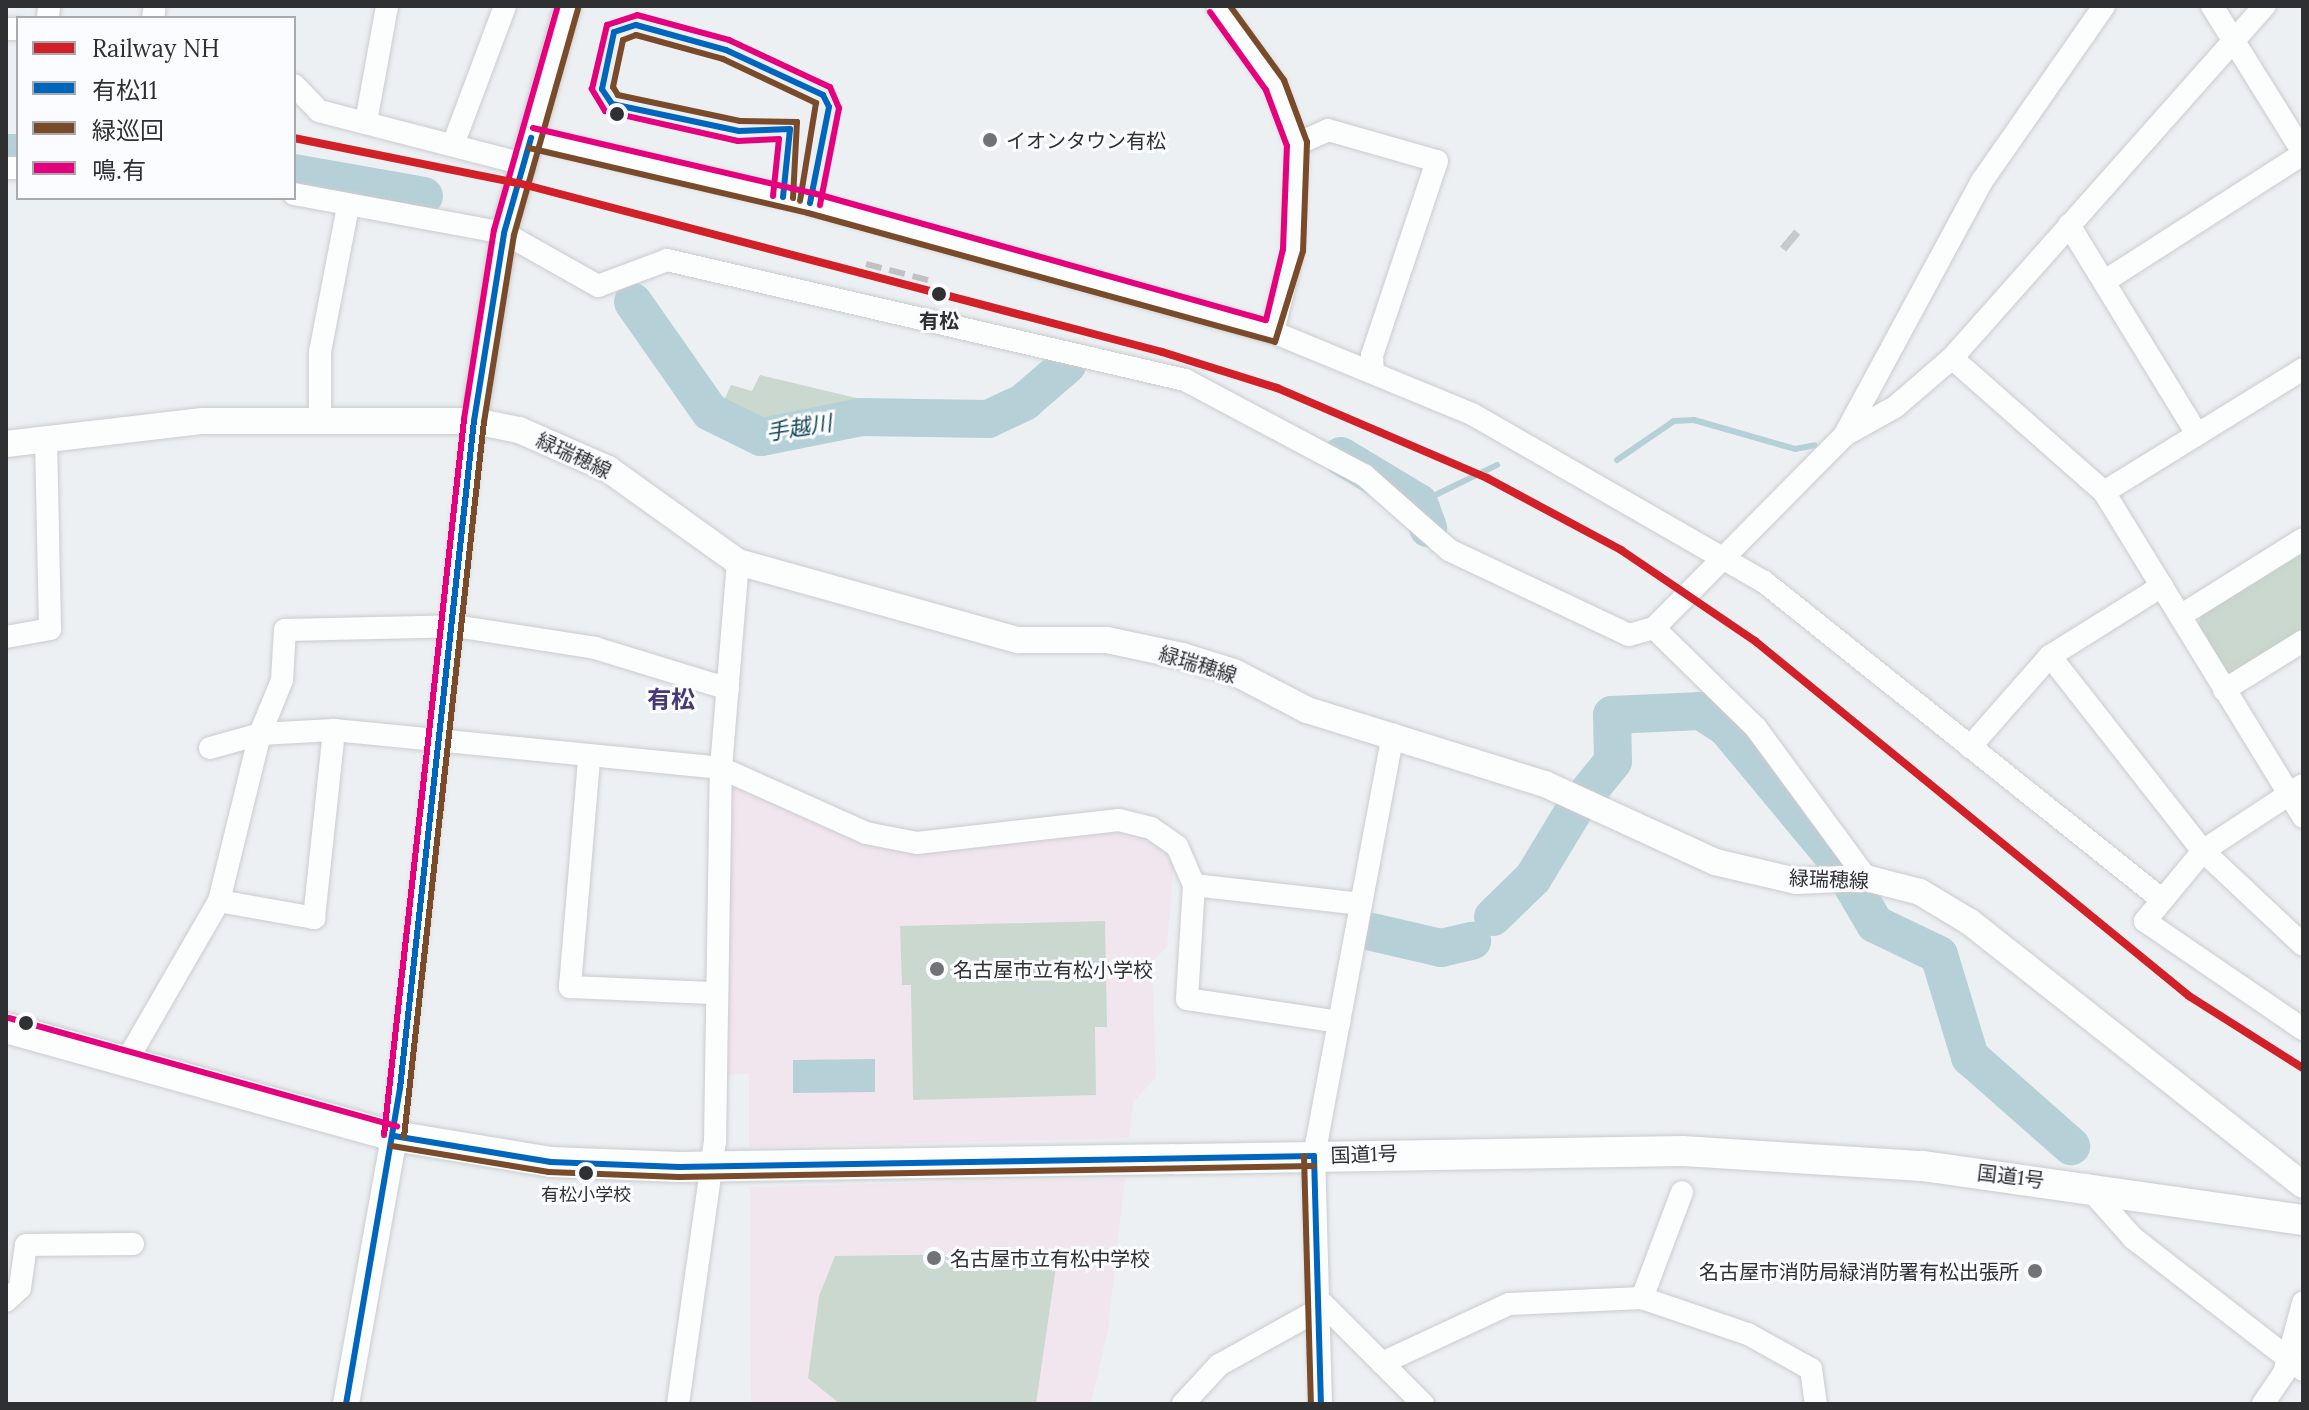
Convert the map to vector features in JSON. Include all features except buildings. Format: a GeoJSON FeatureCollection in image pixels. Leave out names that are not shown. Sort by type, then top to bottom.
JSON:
{"type":"FeatureCollection","features":[{"type":"Feature","properties":{"kind":"highway","name":"国道1号"},"geometry":{"type":"LineString","coordinates":[[6,1028],[394,1136],[551,1162],[707,1166],[1682,1151],[1923,1166],[2086,1185],[2303,1220]]}},
{"type":"Feature","properties":{"kind":"main road"},"geometry":{"type":"LineString","coordinates":[[474,421],[504,233],[568,6]]}},
{"type":"Feature","properties":{"kind":"main road","name":"緑瑞穂線"},"geometry":{"type":"LineString","coordinates":[[6,444],[203,421],[474,421],[519,430],[608,469],[738,562],[1018,640],[1107,640],[1182,656],[1234,672],[1307,710],[1393,734],[1545,784],[1715,862],[1796,881],[1854,880],[1920,892],[1970,922],[2303,1185]]}},
{"type":"Feature","properties":{"kind":"main road"},"geometry":{"type":"LineString","coordinates":[[346,1404],[394,1136]]}},
{"type":"Feature","properties":{"kind":"street"},"geometry":{"type":"LineString","coordinates":[[366,122],[387,6]]}},
{"type":"Feature","properties":{"kind":"street"},"geometry":{"type":"LineString","coordinates":[[454,142],[505,6]]}},
{"type":"Feature","properties":{"kind":"street"},"geometry":{"type":"LineString","coordinates":[[1844,436],[1982,181],[2104,6]]}},
{"type":"Feature","properties":{"kind":"street"},"geometry":{"type":"LineString","coordinates":[[2105,281],[2303,153],[2212,6]]}},
{"type":"Feature","properties":{"kind":"street"},"geometry":{"type":"LineString","coordinates":[[296,194],[504,233],[598,286],[667,260],[1185,380],[1364,475],[1449,550],[1629,635],[1654,628],[1721,556],[1844,436],[1895,407],[1952,358],[2232,37],[2265,6]]}},
{"type":"Feature","properties":{"kind":"street"},"geometry":{"type":"LineString","coordinates":[[1228,10],[1275,85],[1297,144],[1293,250],[1273,332]]}},
{"type":"Feature","properties":{"kind":"street"},"geometry":{"type":"LineString","coordinates":[[296,87],[319,111],[454,142],[527,151],[810,203],[1273,332],[1472,414],[1721,556],[2160,898]]}},
{"type":"Feature","properties":{"kind":"street"},"geometry":{"type":"LineString","coordinates":[[1297,144],[1328,130],[1437,161],[1372,355],[1373,372]]}},
{"type":"Feature","properties":{"kind":"street"},"geometry":{"type":"LineString","coordinates":[[320,421],[320,352],[348,206]]}},
{"type":"Feature","properties":{"kind":"street"},"geometry":{"type":"LineString","coordinates":[[2069,225],[2197,434]]}},
{"type":"Feature","properties":{"kind":"street"},"geometry":{"type":"LineString","coordinates":[[1952,358],[2104,492],[2224,690],[2295,790],[2303,817]]}},
{"type":"Feature","properties":{"kind":"street"},"geometry":{"type":"LineString","coordinates":[[2104,492],[2303,369]]}},
{"type":"Feature","properties":{"kind":"street"},"geometry":{"type":"LineString","coordinates":[[394,1136],[455,626],[474,421]]}},
{"type":"Feature","properties":{"kind":"street"},"geometry":{"type":"LineString","coordinates":[[6,637],[50,629],[46,441]]}},
{"type":"Feature","properties":{"kind":"street"},"geometry":{"type":"LineString","coordinates":[[2180,616],[2303,539]]}},
{"type":"Feature","properties":{"kind":"street"},"geometry":{"type":"LineString","coordinates":[[678,1404],[707,1166],[715,1141],[712,993],[721,768],[738,562]]}},
{"type":"Feature","properties":{"kind":"street"},"geometry":{"type":"LineString","coordinates":[[1970,747],[2050,656],[2162,586]]}},
{"type":"Feature","properties":{"kind":"street"},"geometry":{"type":"LineString","coordinates":[[126,1062],[219,901],[260,734],[282,680],[285,630],[455,626],[595,648],[728,689]]}},
{"type":"Feature","properties":{"kind":"street"},"geometry":{"type":"LineString","coordinates":[[1654,628],[1756,728],[1854,880]]}},
{"type":"Feature","properties":{"kind":"street"},"geometry":{"type":"LineString","coordinates":[[2224,690],[2303,641]]}},
{"type":"Feature","properties":{"kind":"street"},"geometry":{"type":"LineString","coordinates":[[2050,656],[2203,851],[2303,945]]}},
{"type":"Feature","properties":{"kind":"street"},"geometry":{"type":"LineString","coordinates":[[219,901],[314,918],[334,730]]}},
{"type":"Feature","properties":{"kind":"street"},"geometry":{"type":"LineString","coordinates":[[210,748],[260,734],[334,730],[589,760],[721,768],[866,833],[917,843],[1119,820],[1177,846],[1194,885],[1187,999],[1339,1022]]}},
{"type":"Feature","properties":{"kind":"street"},"geometry":{"type":"LineString","coordinates":[[1321,1404],[1314,1156],[1393,734]]}},
{"type":"Feature","properties":{"kind":"street"},"geometry":{"type":"LineString","coordinates":[[589,760],[570,987],[712,993]]}},
{"type":"Feature","properties":{"kind":"street"},"geometry":{"type":"LineString","coordinates":[[2295,790],[2203,851],[2160,898],[2145,921],[2301,1022]]}},
{"type":"Feature","properties":{"kind":"street"},"geometry":{"type":"LineString","coordinates":[[1194,885],[1361,904]]}},
{"type":"Feature","properties":{"kind":"street"},"geometry":{"type":"LineString","coordinates":[[2086,1185],[2133,1238],[2296,1365]]}},
{"type":"Feature","properties":{"kind":"street"},"geometry":{"type":"LineString","coordinates":[[1642,1298],[1682,1192]]}},
{"type":"Feature","properties":{"kind":"street"},"geometry":{"type":"LineString","coordinates":[[6,1301],[20,1288],[26,1245],[133,1244]]}},
{"type":"Feature","properties":{"kind":"street"},"geometry":{"type":"LineString","coordinates":[[1382,1363],[1509,1304],[1642,1298],[1748,1334],[1811,1369],[1816,1404]]}},
{"type":"Feature","properties":{"kind":"street"},"geometry":{"type":"LineString","coordinates":[[2263,1404],[2296,1365],[2303,1303]]}},
{"type":"Feature","properties":{"kind":"street"},"geometry":{"type":"LineString","coordinates":[[1316,1304],[1423,1404]]}},
{"type":"Feature","properties":{"kind":"street"},"geometry":{"type":"LineString","coordinates":[[1183,1404],[1219,1365],[1316,1304]]}},
{"type":"Feature","properties":{"kind":"shaded area"},"geometry":{"type":"Polygon","coordinates":[[[760,375],[894,407],[892,413],[809,419],[760,432],[718,413],[731,385],[752,391],[760,375]]]}},
{"type":"Feature","properties":{"kind":"shaded area"},"geometry":{"type":"Polygon","coordinates":[[[2303,553],[2303,634],[2238,675],[2227,672],[2198,625],[2201,616],[2303,553]]]}},
{"type":"Feature","properties":{"kind":"shaded area","name":"名古屋市立有松小学校"},"geometry":{"type":"Polygon","coordinates":[[[736,788],[866,842],[1119,827],[1150,836],[1174,860],[1167,947],[1152,962],[1156,1077],[1133,1103],[1129,1138],[749,1147],[749,1074],[716,1075],[727,793],[736,788]]]}},
{"type":"Feature","properties":{"kind":"shaded area"},"geometry":{"type":"Polygon","coordinates":[[[1105,921],[1107,1027],[1095,1027],[1096,1095],[913,1100],[911,985],[902,985],[900,926],[1105,921]]]}},
{"type":"Feature","properties":{"kind":"shaded area","name":"名古屋市立有松中学校"},"geometry":{"type":"Polygon","coordinates":[[[1125,1178],[1108,1330],[1091,1404],[751,1404],[750,1187],[1125,1178]]]}},
{"type":"Feature","properties":{"kind":"shaded area"},"geometry":{"type":"Polygon","coordinates":[[[1058,1253],[1036,1404],[840,1404],[808,1378],[819,1296],[835,1256],[1058,1253]]]}},
{"type":"Feature","properties":{"kind":"water"},"geometry":{"type":"Polygon","coordinates":[[[875,1059],[875,1092],[793,1093],[793,1060],[875,1059]]]}},
{"type":"Feature","properties":{"kind":"waterway","name":"手越川"},"geometry":{"type":"LineString","coordinates":[[6,153],[16,153]]}},
{"type":"Feature","properties":{"kind":"waterway","name":"手越川"},"geometry":{"type":"LineString","coordinates":[[296,173],[424,196]]}},
{"type":"Feature","properties":{"kind":"waterway","name":"手越川"},"geometry":{"type":"LineString","coordinates":[[633,302],[710,412],[761,437],[861,417],[988,419],[1024,402],[1067,365]]}},
{"type":"Feature","properties":{"kind":"waterway"},"geometry":{"type":"LineString","coordinates":[[1617,460],[1674,421],[1694,420],[1795,449],[1815,445]]}},
{"type":"Feature","properties":{"kind":"waterway"},"geometry":{"type":"LineString","coordinates":[[1341,456],[1419,503],[1428,528]]}},
{"type":"Feature","properties":{"kind":"waterway"},"geometry":{"type":"LineString","coordinates":[[1419,503],[1497,465]]}},
{"type":"Feature","properties":{"kind":"waterway"},"geometry":{"type":"LineString","coordinates":[[1589,791],[1613,761],[1612,715],[1701,711],[1726,727],[1839,863],[1875,924],[1939,955],[1970,1057],[2071,1146]]}},
{"type":"Feature","properties":{"kind":"waterway"},"geometry":{"type":"LineString","coordinates":[[1493,917],[1533,878],[1576,807]]}},
{"type":"Feature","properties":{"kind":"waterway"},"geometry":{"type":"LineString","coordinates":[[1372,932],[1441,948],[1472,941]]}},
{"type":"Feature","properties":{"kind":"tunnel"},"geometry":{"type":"LineString","coordinates":[[1787,238],[1793,243]]}},
{"type":"Feature","properties":{"kind":"railway"},"geometry":{"type":"LineString","coordinates":[[866,264],[935,282]]}},
{"type":"Feature","properties":{"kind":"rail line","name":"NH"},"geometry":{"type":"LineString","coordinates":[[296,138],[518,183],[1162,352],[1277,388],[1487,478],[1621,550],[1755,641],[2189,996],[2303,1068]]}},
{"type":"Feature","properties":{"kind":"transit line","name":"鳴.有"},"geometry":{"type":"LineString","coordinates":[[384,1135],[464,419],[494,230],[558,6]]}},
{"type":"Feature","properties":{"kind":"transit line","name":"緑巡回"},"geometry":{"type":"LineString","coordinates":[[529,148],[808,213],[1275,342],[1303,251],[1307,142],[1284,80],[1230,6]]}},
{"type":"Feature","properties":{"kind":"transit line","name":"緑巡回"},"geometry":{"type":"LineString","coordinates":[[404,1137],[484,422],[514,235],[578,9]]}},
{"type":"Feature","properties":{"kind":"transit line","name":"鳴.有"},"geometry":{"type":"LineString","coordinates":[[533,128],[813,193],[1266,320],[1283,249],[1287,146],[1266,90],[1210,12]]}},
{"type":"Feature","properties":{"kind":"transit line","name":"鳴.有"},"geometry":{"type":"LineString","coordinates":[[773,196],[779,139],[738,141],[605,111],[592,89],[607,25],[637,15],[729,40],[830,87],[839,108],[820,205]]}},
{"type":"Feature","properties":{"kind":"transit line","name":"有松11"},"geometry":{"type":"LineString","coordinates":[[783,197],[790,129],[739,131],[612,104],[602,89],[614,32],[636,25],[726,50],[823,95],[829,107],[810,203]]}},
{"type":"Feature","properties":{"kind":"transit line","name":"緑巡回"},"geometry":{"type":"LineString","coordinates":[[793,198],[797,122],[740,121],[618,95],[613,87],[623,40],[636,35],[723,59],[816,103],[800,201]]}},
{"type":"Feature","properties":{"kind":"transit line","name":"有松11"},"geometry":{"type":"LineString","coordinates":[[346,1404],[400,1088],[474,421],[504,233],[531,138]]}},
{"type":"Feature","properties":{"kind":"transit line","name":"鳴.有"},"geometry":{"type":"LineString","coordinates":[[9,1018],[397,1126]]}},
{"type":"Feature","properties":{"kind":"transit line","name":"有松11"},"geometry":{"type":"LineString","coordinates":[[394,1136],[551,1162],[679,1167],[1314,1156]]}},
{"type":"Feature","properties":{"kind":"transit line","name":"緑巡回"},"geometry":{"type":"LineString","coordinates":[[392,1146],[549,1172],[679,1177],[1314,1166]]}},
{"type":"Feature","properties":{"kind":"transit line","name":"緑巡回"},"geometry":{"type":"LineString","coordinates":[[1304,1156],[1311,1404]]}},
{"type":"Feature","properties":{"kind":"transit line","name":"有松11"},"geometry":{"type":"LineString","coordinates":[[1314,1156],[1321,1404]]}},
{"type":"Feature","properties":{"kind":"place","name":"イオンタウン有松"},"geometry":{"type":"Point","coordinates":[990,140]}},
{"type":"Feature","properties":{"kind":"place","name":"有松"},"geometry":{"type":"Point","coordinates":[939,294]}},
{"type":"Feature","properties":{"kind":"place","name":"名古屋市立有松小学校"},"geometry":{"type":"Point","coordinates":[937,969]}},
{"type":"Feature","properties":{"kind":"place","name":"有松小学校"},"geometry":{"type":"Point","coordinates":[586,1173]}},
{"type":"Feature","properties":{"kind":"place","name":"名古屋市立有松中学校"},"geometry":{"type":"Point","coordinates":[934,1258]}},
{"type":"Feature","properties":{"kind":"place","name":"名古屋市消防局緑消防署有松出張所"},"geometry":{"type":"Point","coordinates":[2035,1271]}},
{"type":"Feature","properties":{"kind":"district","name":"有松"},"geometry":{"type":"Point","coordinates":[671,700]}}]}
